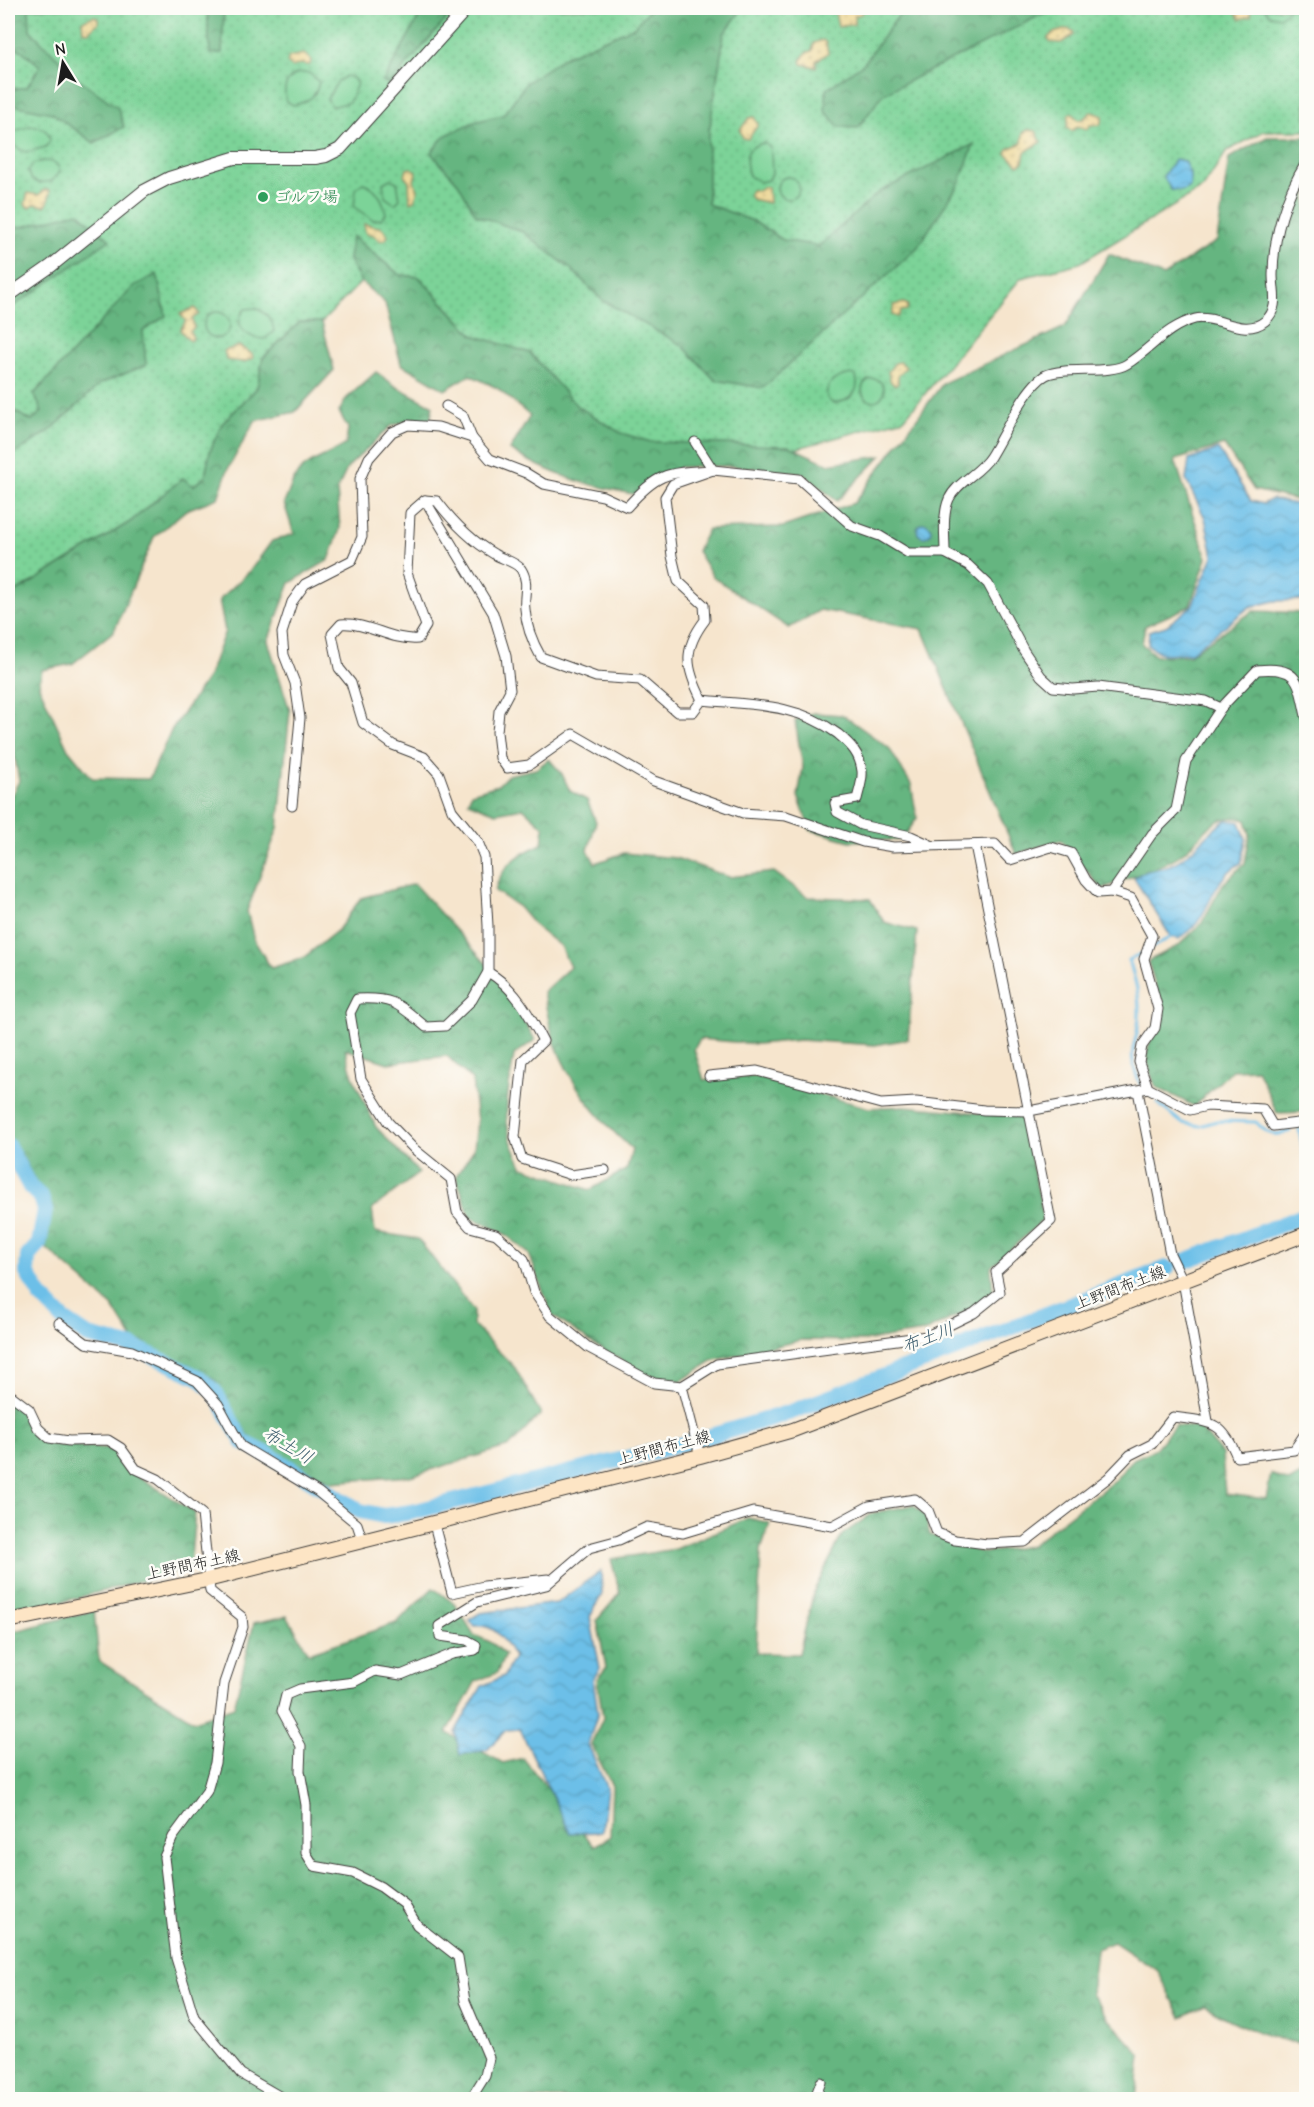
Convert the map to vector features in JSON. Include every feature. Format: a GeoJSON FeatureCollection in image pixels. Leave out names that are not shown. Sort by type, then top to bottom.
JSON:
{"type":"FeatureCollection","features":[{"type":"Feature","properties":{"kind":"main road","name":"上野間布土線"},"geometry":{"type":"LineString","coordinates":[[8,1621],[207,1580],[700,1456],[793,1430],[1306,1234]]}},
{"type":"Feature","properties":{"kind":"street"},"geometry":{"type":"LineString","coordinates":[[8,296],[51,266],[144,191],[169,178],[234,158],[315,158],[326,156],[340,149],[467,8]]}},
{"type":"Feature","properties":{"kind":"street"},"geometry":{"type":"LineString","coordinates":[[945,553],[945,511],[951,496],[989,460],[1028,393],[1047,375],[1125,366],[1178,324],[1198,318],[1231,326],[1256,327],[1267,320],[1276,302],[1273,262],[1280,222],[1296,179],[1306,163]]}},
{"type":"Feature","properties":{"kind":"street"},"geometry":{"type":"LineString","coordinates":[[446,406],[463,416],[472,438],[490,459],[526,473],[544,484],[603,496],[627,507],[647,485],[668,473],[713,470],[799,479],[852,526],[880,536],[908,553],[945,553],[968,565],[988,584],[1024,651],[1041,676],[1053,687],[1072,689],[1098,687],[1206,701],[1221,708]]}},
{"type":"Feature","properties":{"kind":"street"},"geometry":{"type":"LineString","coordinates":[[292,806],[300,718],[295,684],[284,655],[282,633],[292,602],[305,584],[352,560],[362,537],[360,479],[369,458],[392,432],[408,425],[438,427],[472,438]]}},
{"type":"Feature","properties":{"kind":"street"},"geometry":{"type":"LineString","coordinates":[[695,442],[713,470]]}},
{"type":"Feature","properties":{"kind":"street"},"geometry":{"type":"LineString","coordinates":[[702,700],[691,678],[688,655],[692,637],[705,620],[704,604],[678,581],[672,556],[665,497],[673,484],[713,470]]}},
{"type":"Feature","properties":{"kind":"street"},"geometry":{"type":"LineString","coordinates":[[702,700],[693,712],[677,712],[640,681],[596,677],[541,657],[533,644],[524,608],[527,582],[520,567],[494,554],[468,536],[453,523],[436,501],[425,500],[410,513],[407,573],[426,626],[418,639],[404,640],[378,629],[353,623],[341,624],[332,634],[339,668],[351,683],[363,723],[393,745],[424,757],[439,774],[452,810],[478,842],[484,856],[488,972],[472,1000],[446,1026],[426,1027],[401,1006],[382,998],[357,999],[350,1013],[361,1079],[387,1122],[414,1149],[451,1179],[457,1212],[470,1227],[496,1234],[524,1259],[534,1292],[550,1316],[589,1348],[617,1364],[654,1383],[682,1386],[717,1364],[927,1336],[974,1313],[1000,1292],[996,1272],[1051,1221],[975,845]]}},
{"type":"Feature","properties":{"kind":"street"},"geometry":{"type":"LineString","coordinates":[[425,500],[493,613],[506,656],[510,690],[499,711],[497,732],[500,758],[507,768],[529,765],[573,734],[654,781],[743,813],[786,816],[863,842],[893,847],[995,844],[1010,860],[1051,847],[1071,853],[1086,880],[1098,893],[1112,892],[1131,898],[1152,936],[1144,959],[1158,1009],[1155,1028],[1142,1046],[1139,1062],[1170,1254],[1183,1281],[1208,1421]]}},
{"type":"Feature","properties":{"kind":"street"},"geometry":{"type":"LineString","coordinates":[[1112,892],[1152,834],[1176,810],[1186,761],[1221,708],[1257,670],[1276,668],[1290,672],[1299,682],[1306,716]]}},
{"type":"Feature","properties":{"kind":"street"},"geometry":{"type":"LineString","coordinates":[[702,700],[805,714],[831,730],[851,745],[859,758],[862,774],[857,799],[835,803],[837,812],[861,825],[911,836],[933,846]]}},
{"type":"Feature","properties":{"kind":"street"},"geometry":{"type":"LineString","coordinates":[[488,972],[506,982],[529,1014],[543,1041],[523,1060],[515,1137],[522,1159],[571,1175],[605,1170]]}},
{"type":"Feature","properties":{"kind":"street"},"geometry":{"type":"LineString","coordinates":[[709,1076],[757,1071],[881,1104],[916,1102],[984,1110],[1029,1111],[1143,1089],[1190,1110],[1207,1106],[1263,1109],[1273,1126],[1306,1122]]}},
{"type":"Feature","properties":{"kind":"street"},"geometry":{"type":"LineString","coordinates":[[59,1323],[86,1343],[132,1351],[197,1382],[218,1404],[241,1446],[318,1492],[357,1524],[363,1542]]}},
{"type":"Feature","properties":{"kind":"street"},"geometry":{"type":"LineString","coordinates":[[682,1386],[700,1456]]}},
{"type":"Feature","properties":{"kind":"street"},"geometry":{"type":"LineString","coordinates":[[8,1393],[29,1409],[38,1428],[49,1438],[69,1441],[108,1440],[122,1448],[136,1469],[158,1479],[202,1514],[207,1580],[210,1591],[242,1617],[243,1627],[224,1683],[215,1763],[207,1791],[173,1837],[164,1857],[176,1958],[194,2017],[240,2074],[279,2096],[280,2100]]}},
{"type":"Feature","properties":{"kind":"street"},"geometry":{"type":"LineString","coordinates":[[470,2100],[485,2076],[489,2058],[465,2001],[458,1957],[417,1925],[404,1904],[381,1887],[353,1873],[314,1866],[306,1853],[306,1805],[300,1771],[301,1746],[282,1711],[286,1695],[300,1689],[354,1682],[375,1671],[401,1675],[452,1654],[475,1650],[477,1645],[467,1640],[440,1636],[439,1626],[477,1602],[546,1585],[589,1548],[619,1540],[647,1527],[683,1533],[753,1512],[832,1526],[869,1506],[915,1499],[928,1510],[937,1533],[955,1540],[987,1544],[1025,1542],[1108,1478],[1130,1455],[1152,1444],[1173,1417],[1208,1421],[1228,1436],[1237,1457],[1294,1450],[1306,1432]]}},
{"type":"Feature","properties":{"kind":"street"},"geometry":{"type":"LineString","coordinates":[[434,1524],[452,1593],[484,1586],[542,1581],[558,1574]]}},
{"type":"Feature","properties":{"kind":"street"},"geometry":{"type":"LineString","coordinates":[[814,2100],[821,2082]]}},
{"type":"Feature","properties":{"kind":"green space"},"geometry":{"type":"Polygon","coordinates":[[[8,8],[1306,8],[1306,131],[1264,131],[1227,151],[1203,188],[1080,263],[1021,278],[904,419],[780,453],[610,440],[473,335],[419,277],[400,275],[352,236],[349,260],[361,282],[322,322],[300,322],[263,358],[257,388],[222,424],[210,451],[205,477],[193,486],[183,478],[130,522],[8,597],[8,8]]]}},
{"type":"Feature","properties":{"kind":"green space"},"geometry":{"type":"Polygon","coordinates":[[[8,8],[29,8],[30,30],[76,77],[118,108],[124,127],[94,143],[52,113],[8,104],[8,90],[27,87],[40,66],[21,50],[8,46],[8,8]]]}},
{"type":"Feature","properties":{"kind":"green space"},"geometry":{"type":"Polygon","coordinates":[[[207,8],[224,8],[222,53],[210,54],[207,8]]]}},
{"type":"Feature","properties":{"kind":"green space"},"geometry":{"type":"Polygon","coordinates":[[[424,8],[456,8],[390,84],[383,82],[424,8]]]}},
{"type":"Feature","properties":{"kind":"green space"},"geometry":{"type":"Polygon","coordinates":[[[651,8],[743,8],[724,34],[708,139],[708,204],[753,221],[783,240],[819,246],[879,192],[974,144],[959,184],[917,248],[763,388],[715,380],[682,345],[603,301],[572,270],[523,232],[476,215],[458,183],[431,153],[444,136],[474,122],[503,115],[527,82],[566,56],[634,27],[651,8]]]}},
{"type":"Feature","properties":{"kind":"green space"},"geometry":{"type":"Polygon","coordinates":[[[904,8],[1055,8],[883,94],[858,128],[839,127],[825,111],[827,89],[864,63],[904,8]]]}},
{"type":"Feature","properties":{"kind":"green space"},"geometry":{"type":"Polygon","coordinates":[[[1264,8],[1290,8],[1280,17],[1270,15],[1264,8]]]}},
{"type":"Feature","properties":{"kind":"green space"},"geometry":{"type":"Polygon","coordinates":[[[298,73],[309,73],[319,82],[316,92],[310,98],[293,105],[286,101],[285,88],[290,78],[298,73]]]}},
{"type":"Feature","properties":{"kind":"green space"},"geometry":{"type":"Polygon","coordinates":[[[346,76],[353,78],[357,84],[349,102],[332,107],[327,99],[338,81],[346,76]]]}},
{"type":"Feature","properties":{"kind":"green space"},"geometry":{"type":"Polygon","coordinates":[[[30,126],[46,131],[50,141],[46,147],[26,152],[17,148],[12,139],[13,132],[30,126]]]}},
{"type":"Feature","properties":{"kind":"green space"},"geometry":{"type":"Polygon","coordinates":[[[1267,137],[1306,137],[1306,502],[1254,490],[1224,445],[1175,460],[1207,558],[1190,606],[1145,626],[1142,644],[1156,656],[1189,655],[1253,611],[1306,613],[1306,1112],[1277,1113],[1257,1069],[1232,1070],[1194,1106],[1156,1087],[1147,1057],[1153,1034],[1164,1015],[1148,961],[1178,946],[1201,924],[1223,884],[1245,863],[1250,834],[1246,820],[1234,818],[1216,822],[1172,860],[1102,889],[1061,840],[1016,854],[922,629],[820,610],[789,628],[713,577],[697,551],[708,529],[783,527],[854,503],[943,383],[1065,327],[1109,254],[1163,276],[1217,241],[1229,158],[1267,137]]]}},
{"type":"Feature","properties":{"kind":"green space"},"geometry":{"type":"Polygon","coordinates":[[[764,143],[771,148],[772,174],[768,180],[760,182],[749,176],[746,159],[749,150],[764,143]]]}},
{"type":"Feature","properties":{"kind":"green space"},"geometry":{"type":"Polygon","coordinates":[[[43,161],[54,163],[60,172],[52,181],[39,183],[32,180],[28,171],[33,164],[43,161]]]}},
{"type":"Feature","properties":{"kind":"green space"},"geometry":{"type":"Polygon","coordinates":[[[788,177],[798,184],[799,188],[792,198],[788,199],[778,192],[777,188],[784,178],[788,177]]]}},
{"type":"Feature","properties":{"kind":"green space"},"geometry":{"type":"Polygon","coordinates":[[[390,179],[397,182],[400,199],[395,204],[385,197],[383,183],[390,179]]]}},
{"type":"Feature","properties":{"kind":"green space"},"geometry":{"type":"Polygon","coordinates":[[[363,183],[372,187],[381,199],[386,214],[381,219],[373,220],[354,207],[356,188],[363,183]]]}},
{"type":"Feature","properties":{"kind":"green space"},"geometry":{"type":"Polygon","coordinates":[[[78,212],[110,240],[8,310],[8,228],[22,227],[78,212]]]}},
{"type":"Feature","properties":{"kind":"green space"},"geometry":{"type":"Polygon","coordinates":[[[352,236],[400,275],[419,277],[473,335],[530,353],[577,406],[621,433],[651,442],[789,446],[828,464],[881,456],[837,501],[802,473],[730,466],[680,467],[637,495],[586,483],[541,467],[510,450],[530,416],[497,388],[470,375],[445,390],[401,364],[385,303],[361,282],[349,260],[352,236]]]}},
{"type":"Feature","properties":{"kind":"green space"},"geometry":{"type":"Polygon","coordinates":[[[157,274],[166,316],[143,331],[146,365],[100,384],[50,431],[8,458],[8,416],[14,411],[32,421],[42,411],[34,394],[134,286],[157,274]]]}},
{"type":"Feature","properties":{"kind":"green space"},"geometry":{"type":"Polygon","coordinates":[[[256,308],[269,317],[273,327],[274,332],[264,339],[247,334],[240,326],[241,315],[245,309],[256,308]]]}},
{"type":"Feature","properties":{"kind":"green space"},"geometry":{"type":"Polygon","coordinates":[[[217,312],[226,316],[230,325],[226,334],[217,338],[208,334],[204,325],[208,316],[217,312]]]}},
{"type":"Feature","properties":{"kind":"green space"},"geometry":{"type":"Polygon","coordinates":[[[300,322],[322,322],[334,370],[295,412],[255,421],[228,469],[218,498],[186,510],[154,537],[114,631],[72,664],[42,670],[39,686],[68,749],[92,778],[149,779],[172,729],[208,677],[225,631],[219,600],[250,571],[272,541],[294,534],[284,503],[296,476],[306,466],[346,444],[348,428],[339,412],[346,399],[376,372],[397,387],[433,406],[430,421],[413,419],[391,426],[348,467],[337,490],[340,529],[329,560],[290,583],[268,641],[290,711],[278,828],[247,911],[254,940],[271,968],[303,958],[338,930],[361,898],[414,884],[502,981],[535,1040],[514,1055],[507,1099],[507,1125],[510,1138],[523,1167],[590,1190],[627,1169],[632,1149],[597,1114],[577,1087],[555,1043],[543,992],[570,967],[560,946],[536,927],[519,907],[495,891],[506,867],[526,852],[542,844],[544,827],[523,808],[496,813],[468,802],[471,793],[498,785],[508,775],[536,769],[549,759],[562,774],[570,791],[587,800],[596,822],[588,850],[595,863],[624,853],[676,858],[729,877],[774,872],[808,897],[870,899],[884,922],[917,931],[908,1039],[875,1045],[800,1040],[757,1044],[700,1039],[694,1049],[704,1080],[756,1076],[869,1108],[904,1106],[1022,1117],[1044,1219],[991,1267],[993,1291],[973,1308],[924,1332],[863,1341],[802,1340],[712,1361],[681,1381],[648,1375],[598,1347],[552,1315],[529,1254],[505,1234],[470,1217],[456,1176],[474,1149],[477,1121],[472,1080],[447,1056],[388,1063],[345,1049],[353,1077],[376,1127],[419,1173],[372,1209],[375,1232],[418,1239],[473,1310],[473,1325],[515,1368],[541,1414],[510,1446],[410,1476],[331,1482],[250,1439],[214,1379],[189,1365],[136,1344],[113,1307],[46,1248],[50,1210],[20,1152],[8,1138],[8,802],[19,781],[8,717],[8,597],[130,522],[183,478],[193,486],[205,477],[210,451],[222,424],[257,388],[263,358],[300,322]]]}},
{"type":"Feature","properties":{"kind":"green space"},"geometry":{"type":"Polygon","coordinates":[[[851,374],[856,376],[855,392],[848,399],[832,403],[827,398],[830,384],[836,379],[851,374]]]}},
{"type":"Feature","properties":{"kind":"green space"},"geometry":{"type":"Polygon","coordinates":[[[873,379],[881,382],[884,390],[881,398],[873,401],[865,398],[862,390],[865,382],[873,379]]]}},
{"type":"Feature","properties":{"kind":"green space"},"geometry":{"type":"Polygon","coordinates":[[[814,713],[843,715],[889,748],[911,784],[917,818],[902,840],[850,841],[810,830],[798,796],[803,767],[795,721],[803,715],[814,713]]]}},
{"type":"Feature","properties":{"kind":"green space"},"geometry":{"type":"Polygon","coordinates":[[[8,1398],[24,1410],[31,1428],[49,1444],[116,1449],[135,1474],[195,1513],[190,1568],[8,1616],[8,1398]]]}},
{"type":"Feature","properties":{"kind":"green space"},"geometry":{"type":"Polygon","coordinates":[[[1175,1425],[1200,1428],[1222,1454],[1225,1494],[1266,1499],[1271,1474],[1289,1482],[1306,1472],[1306,2044],[1280,2039],[1254,2030],[1205,2006],[1181,2017],[1158,1971],[1114,1942],[1096,1949],[1091,1994],[1107,2017],[1141,2055],[1136,2099],[8,2099],[8,1630],[20,1630],[94,1610],[99,1661],[194,1721],[234,1707],[254,1623],[287,1616],[309,1653],[396,1623],[433,1588],[455,1604],[474,1635],[490,1642],[505,1655],[497,1673],[476,1681],[447,1733],[503,1763],[523,1758],[594,1846],[610,1837],[612,1786],[591,1744],[603,1718],[597,1679],[606,1668],[597,1620],[620,1593],[611,1559],[676,1549],[748,1518],[770,1523],[761,1550],[756,1653],[799,1654],[814,1591],[842,1535],[873,1513],[913,1505],[925,1515],[930,1535],[983,1553],[1030,1546],[1114,1481],[1133,1459],[1154,1450],[1175,1425]]]}},
{"type":"Feature","properties":{"kind":"sand"},"geometry":{"type":"Polygon","coordinates":[[[846,8],[861,8],[863,13],[855,16],[854,24],[838,27],[835,12],[846,8]]]}},
{"type":"Feature","properties":{"kind":"sand"},"geometry":{"type":"Polygon","coordinates":[[[1234,8],[1251,8],[1251,16],[1240,19],[1234,8]]]}},
{"type":"Feature","properties":{"kind":"sand"},"geometry":{"type":"Polygon","coordinates":[[[94,16],[98,18],[98,23],[88,32],[83,31],[82,21],[94,16]]]}},
{"type":"Feature","properties":{"kind":"sand"},"geometry":{"type":"Polygon","coordinates":[[[1067,29],[1073,31],[1074,35],[1061,43],[1050,42],[1048,38],[1053,33],[1067,29]]]}},
{"type":"Feature","properties":{"kind":"sand"},"geometry":{"type":"Polygon","coordinates":[[[823,40],[828,53],[816,61],[816,67],[802,64],[801,60],[806,53],[812,51],[814,43],[823,40]]]}},
{"type":"Feature","properties":{"kind":"sand"},"geometry":{"type":"Polygon","coordinates":[[[304,54],[311,60],[310,65],[300,64],[292,67],[287,63],[289,57],[304,54]]]}},
{"type":"Feature","properties":{"kind":"sand"},"geometry":{"type":"Polygon","coordinates":[[[1091,112],[1103,116],[1100,125],[1090,125],[1087,129],[1078,126],[1072,131],[1067,128],[1069,114],[1073,114],[1077,120],[1083,119],[1091,112]]]}},
{"type":"Feature","properties":{"kind":"sand"},"geometry":{"type":"Polygon","coordinates":[[[754,117],[758,125],[748,139],[743,138],[740,130],[749,118],[754,117]]]}},
{"type":"Feature","properties":{"kind":"sand"},"geometry":{"type":"Polygon","coordinates":[[[1028,130],[1036,131],[1041,142],[1025,152],[1023,162],[1019,165],[1006,153],[1008,149],[1022,143],[1023,133],[1028,130]]]}},
{"type":"Feature","properties":{"kind":"sand"},"geometry":{"type":"Polygon","coordinates":[[[412,168],[416,172],[414,181],[418,190],[414,200],[410,202],[409,181],[405,176],[407,169],[412,168]]]}},
{"type":"Feature","properties":{"kind":"sand"},"geometry":{"type":"Polygon","coordinates":[[[768,187],[769,203],[752,199],[749,194],[751,190],[758,191],[768,187]]]}},
{"type":"Feature","properties":{"kind":"sand"},"geometry":{"type":"Polygon","coordinates":[[[45,190],[50,190],[48,203],[45,206],[35,204],[29,208],[25,204],[28,193],[38,195],[45,190]]]}},
{"type":"Feature","properties":{"kind":"sand"},"geometry":{"type":"Polygon","coordinates":[[[364,224],[382,228],[388,236],[381,241],[372,234],[366,234],[364,224]]]}},
{"type":"Feature","properties":{"kind":"sand"},"geometry":{"type":"Polygon","coordinates":[[[904,303],[908,305],[907,310],[901,311],[898,317],[892,315],[894,305],[904,303]]]}},
{"type":"Feature","properties":{"kind":"sand"},"geometry":{"type":"Polygon","coordinates":[[[195,308],[199,314],[192,319],[194,328],[190,331],[193,338],[190,341],[180,330],[186,321],[180,314],[195,308]]]}},
{"type":"Feature","properties":{"kind":"sand"},"geometry":{"type":"Polygon","coordinates":[[[239,346],[252,354],[253,358],[244,362],[227,360],[224,351],[239,346]]]}},
{"type":"Feature","properties":{"kind":"sand"},"geometry":{"type":"Polygon","coordinates":[[[900,362],[906,367],[898,376],[898,384],[895,385],[891,382],[888,372],[895,363],[900,362]]]}},
{"type":"Feature","properties":{"kind":"water"},"geometry":{"type":"Polygon","coordinates":[[[1175,159],[1184,161],[1190,174],[1190,187],[1183,191],[1171,190],[1163,176],[1175,159]]]}},
{"type":"Feature","properties":{"kind":"water"},"geometry":{"type":"Polygon","coordinates":[[[1218,449],[1251,501],[1263,504],[1272,499],[1306,506],[1306,600],[1274,601],[1250,607],[1190,653],[1162,654],[1148,645],[1149,631],[1166,626],[1192,606],[1213,556],[1205,518],[1186,480],[1189,460],[1218,449]]]}},
{"type":"Feature","properties":{"kind":"water"},"geometry":{"type":"Polygon","coordinates":[[[921,523],[927,523],[931,530],[927,537],[921,537],[917,533],[917,527],[921,523]]]}},
{"type":"Feature","properties":{"kind":"water"},"geometry":{"type":"Polygon","coordinates":[[[1227,820],[1240,822],[1246,839],[1241,863],[1220,882],[1195,925],[1179,939],[1171,937],[1134,878],[1178,861],[1227,820]]]}},
{"type":"Feature","properties":{"kind":"water"},"geometry":{"type":"Polygon","coordinates":[[[601,1571],[602,1594],[590,1617],[600,1668],[593,1679],[598,1713],[588,1744],[607,1789],[602,1832],[570,1833],[520,1729],[506,1730],[487,1750],[460,1755],[455,1732],[482,1686],[504,1676],[514,1657],[499,1635],[489,1628],[475,1626],[469,1620],[480,1613],[557,1603],[601,1571]]]}},
{"type":"Feature","properties":{"kind":"waterway"},"geometry":{"type":"LineString","coordinates":[[1153,947],[1171,937]]}},
{"type":"Feature","properties":{"kind":"waterway"},"geometry":{"type":"LineString","coordinates":[[1140,954],[1129,960],[1139,1001],[1138,1026],[1132,1055],[1140,1084]]}},
{"type":"Feature","properties":{"kind":"waterway"},"geometry":{"type":"LineString","coordinates":[[1157,1103],[1182,1123],[1200,1126],[1217,1121],[1256,1122],[1271,1134],[1290,1131]]}},
{"type":"Feature","properties":{"kind":"waterway"},"geometry":{"type":"LineString","coordinates":[[1299,1129],[1306,1167]]}},
{"type":"Feature","properties":{"kind":"waterway","name":"布土川"},"geometry":{"type":"LineString","coordinates":[[8,1146],[30,1187],[41,1197],[45,1210],[39,1244],[28,1256],[27,1273],[41,1296],[64,1320],[88,1336],[134,1347],[200,1378],[215,1392],[243,1442],[271,1456],[360,1511],[384,1516],[412,1512],[691,1442]]}},
{"type":"Feature","properties":{"kind":"waterway","name":"布土川"},"geometry":{"type":"LineString","coordinates":[[1182,1262],[1306,1215]]}},
{"type":"Feature","properties":{"kind":"waterway","name":"布土川"},"geometry":{"type":"LineString","coordinates":[[701,1439],[791,1412],[1167,1268]]}},
{"type":"Feature","properties":{"kind":"place","name":"ゴルフ場"},"geometry":{"type":"Point","coordinates":[263,197]}}]}
